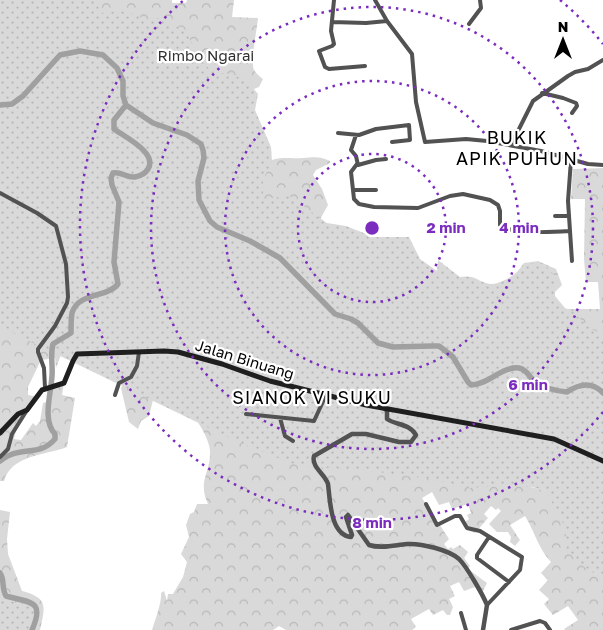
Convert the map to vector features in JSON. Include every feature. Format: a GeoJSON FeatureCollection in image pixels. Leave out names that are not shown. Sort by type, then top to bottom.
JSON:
{"type":"FeatureCollection","features":[{"type":"Feature","properties":{"kind":"main road","name":"Jalan Binuang"},"geometry":{"type":"LineString","coordinates":[[46,387],[64,383],[73,361],[79,353],[178,352],[222,364],[270,381],[326,396],[385,409],[554,439],[603,461]]}},
{"type":"Feature","properties":{"kind":"main road"},"geometry":{"type":"LineString","coordinates":[[0,433],[18,414],[27,410],[38,394],[46,387]]}},
{"type":"Feature","properties":{"kind":"street"},"geometry":{"type":"LineString","coordinates":[[334,0],[331,31],[334,44],[319,51],[325,67],[329,69],[365,66]]}},
{"type":"Feature","properties":{"kind":"street"},"geometry":{"type":"LineString","coordinates":[[375,0],[412,54],[416,102],[425,142],[466,139],[511,145],[588,164],[603,165]]}},
{"type":"Feature","properties":{"kind":"street"},"geometry":{"type":"LineString","coordinates":[[469,24],[481,8],[480,0]]}},
{"type":"Feature","properties":{"kind":"street"},"geometry":{"type":"LineString","coordinates":[[332,22],[366,23],[387,20]]}},
{"type":"Feature","properties":{"kind":"street"},"geometry":{"type":"LineString","coordinates":[[511,145],[533,100],[574,72],[588,69],[603,60]]}},
{"type":"Feature","properties":{"kind":"street"},"geometry":{"type":"LineString","coordinates":[[542,94],[563,98],[576,103],[577,106],[572,113]]}},
{"type":"Feature","properties":{"kind":"street"},"geometry":{"type":"LineString","coordinates":[[338,133],[362,135],[376,129],[409,125],[410,140],[392,142]]}},
{"type":"Feature","properties":{"kind":"street"},"geometry":{"type":"LineString","coordinates":[[356,135],[351,150],[356,156],[357,164],[351,172],[355,201],[359,204],[374,207],[411,208],[425,206],[450,196],[464,194],[490,200],[498,205],[500,208],[500,225],[506,229],[536,232],[570,232]]}},
{"type":"Feature","properties":{"kind":"street"},"geometry":{"type":"LineString","coordinates":[[357,164],[386,160]]}},
{"type":"Feature","properties":{"kind":"street"},"geometry":{"type":"LineString","coordinates":[[571,160],[568,187],[572,261]]}},
{"type":"Feature","properties":{"kind":"street"},"geometry":{"type":"LineString","coordinates":[[353,190],[376,190]]}},
{"type":"Feature","properties":{"kind":"street"},"geometry":{"type":"LineString","coordinates":[[0,193],[37,213],[56,226],[63,251],[67,271],[67,303],[51,333],[38,349],[44,366],[46,387]]}},
{"type":"Feature","properties":{"kind":"street"},"geometry":{"type":"LineString","coordinates":[[555,216],[569,216]]}},
{"type":"Feature","properties":{"kind":"street"},"geometry":{"type":"LineString","coordinates":[[115,395],[119,383],[131,377],[137,366],[139,352]]}},
{"type":"Feature","properties":{"kind":"street"},"geometry":{"type":"LineString","coordinates":[[246,414],[314,421],[326,396]]}},
{"type":"Feature","properties":{"kind":"street"},"geometry":{"type":"LineString","coordinates":[[385,409],[387,411],[387,419],[405,426],[414,432],[416,435],[411,442],[399,442],[366,434],[352,434],[314,456],[314,464],[328,484],[335,524],[347,536],[351,537],[352,535],[345,520],[348,516],[369,545],[379,547],[421,544],[453,556],[463,565],[487,605]]}},
{"type":"Feature","properties":{"kind":"street"},"geometry":{"type":"LineString","coordinates":[[0,457],[8,449],[12,434],[27,410]]}},
{"type":"Feature","properties":{"kind":"street"},"geometry":{"type":"LineString","coordinates":[[280,418],[285,436],[293,441]]}},
{"type":"Feature","properties":{"kind":"street"},"geometry":{"type":"LineString","coordinates":[[426,504],[437,525],[455,516],[460,516],[467,528],[480,531],[523,558],[520,570],[487,605],[483,630]]}},
{"type":"Feature","properties":{"kind":"street"},"geometry":{"type":"LineString","coordinates":[[489,537],[477,558],[509,582]]}},
{"type":"Feature","properties":{"kind":"street"},"geometry":{"type":"LineString","coordinates":[[461,613],[466,630]]}},
{"type":"Feature","properties":{"kind":"street"},"geometry":{"type":"LineString","coordinates":[[511,630],[540,621],[550,630]]}},
{"type":"Feature","properties":{"kind":"green space","name":"Rimbo Ngarai"},"geometry":{"type":"Polygon","coordinates":[[[0,0],[172,0],[172,3],[186,3],[187,0],[234,0],[232,17],[258,18],[253,66],[254,70],[263,79],[259,87],[254,89],[248,108],[263,164],[274,159],[283,158],[317,157],[330,161],[330,163],[316,170],[313,175],[322,189],[328,205],[318,223],[409,263],[477,285],[494,285],[514,276],[524,263],[538,261],[556,269],[562,285],[553,294],[564,309],[600,309],[598,282],[586,282],[584,259],[585,199],[571,199],[573,169],[603,168],[603,370],[406,308],[0,0]]]}},
{"type":"Feature","properties":{"kind":"green space"},"geometry":{"type":"Polygon","coordinates":[[[0,0],[97,0],[100,13],[119,11],[135,14],[146,21],[158,18],[169,19],[173,27],[183,27],[206,66],[213,71],[242,79],[258,94],[255,110],[271,147],[272,161],[263,180],[263,199],[289,196],[327,223],[346,226],[374,237],[409,237],[420,259],[437,271],[438,260],[460,277],[472,277],[491,284],[509,278],[528,263],[544,264],[555,276],[555,296],[565,308],[572,311],[591,329],[603,334],[603,579],[583,566],[567,551],[565,527],[546,491],[532,487],[500,486],[469,488],[430,479],[371,471],[299,466],[240,443],[21,337],[0,324],[0,0]]]}},
{"type":"Feature","properties":{"kind":"green space"},"geometry":{"type":"Polygon","coordinates":[[[0,200],[61,355],[56,368],[55,358],[41,360],[28,387],[28,395],[39,397],[16,430],[14,439],[21,440],[33,423],[36,426],[40,421],[43,403],[49,401],[52,386],[64,383],[62,395],[75,398],[67,447],[21,461],[8,472],[4,481],[0,481],[0,200]]]}},
{"type":"Feature","properties":{"kind":"green space"},"geometry":{"type":"Polygon","coordinates":[[[125,383],[344,443],[603,504],[603,630],[565,630],[578,620],[568,606],[553,615],[544,604],[549,599],[539,590],[548,580],[541,573],[551,562],[543,551],[525,516],[510,525],[520,540],[515,546],[510,542],[511,537],[508,532],[497,532],[489,524],[501,511],[498,508],[496,510],[491,506],[484,514],[488,518],[475,533],[467,530],[466,527],[465,522],[469,519],[467,515],[471,513],[468,504],[452,509],[449,502],[439,505],[432,492],[422,498],[449,539],[444,544],[448,549],[451,547],[453,549],[460,545],[468,552],[464,558],[470,566],[468,569],[487,583],[482,593],[479,593],[475,587],[464,591],[459,582],[450,586],[455,596],[449,599],[453,607],[450,615],[447,615],[443,610],[433,615],[429,609],[411,619],[416,627],[412,630],[286,630],[279,626],[273,630],[152,630],[161,593],[164,591],[167,601],[168,594],[173,594],[183,577],[187,562],[181,554],[189,537],[186,525],[190,514],[194,512],[197,504],[208,504],[205,496],[204,482],[210,459],[210,451],[206,436],[192,413],[153,400],[149,416],[141,421],[138,429],[129,422],[121,388],[125,383]]]}},
{"type":"Feature","properties":{"kind":"green space"},"geometry":{"type":"Polygon","coordinates":[[[0,510],[10,512],[7,539],[8,554],[22,591],[37,597],[43,604],[44,609],[40,630],[0,630],[0,510]]]}},
{"type":"Feature","properties":{"kind":"green space"},"geometry":{"type":"Polygon","coordinates":[[[0,594],[3,599],[31,607],[33,615],[28,630],[0,630],[0,594]]]}},
{"type":"Feature","properties":{"kind":"waterway"},"geometry":{"type":"LineString","coordinates":[[0,105],[12,104],[23,96],[60,55],[80,51],[103,55],[117,68],[123,81],[123,96],[126,105],[153,123],[187,135],[201,144],[204,158],[198,181],[199,200],[210,221],[217,227],[250,241],[280,258],[335,314],[358,323],[378,343],[393,347],[439,346],[453,357],[471,385],[483,382],[507,370],[519,368],[525,371],[534,381],[551,389],[567,392],[576,387],[590,385],[603,393]]}},
{"type":"Feature","properties":{"kind":"waterway"},"geometry":{"type":"LineString","coordinates":[[0,461],[9,455],[39,449],[50,444],[55,439],[48,414],[53,344],[71,333],[72,313],[75,306],[86,298],[107,291],[118,284],[114,262],[119,202],[111,178],[113,173],[132,177],[141,175],[147,171],[150,163],[145,151],[114,129],[114,120],[126,105]]}},
{"type":"Feature","properties":{"kind":"waterway"},"geometry":{"type":"LineString","coordinates":[[0,573],[6,596],[29,602],[36,608],[36,620],[32,630]]}},
{"type":"Feature","properties":{"kind":"district","name":"BUKIK APIK PUHUN"},"geometry":{"type":"Point","coordinates":[517,147]}},
{"type":"Feature","properties":{"kind":"district","name":"SIANOK VI SUKU"},"geometry":{"type":"Point","coordinates":[312,397]}}]}
